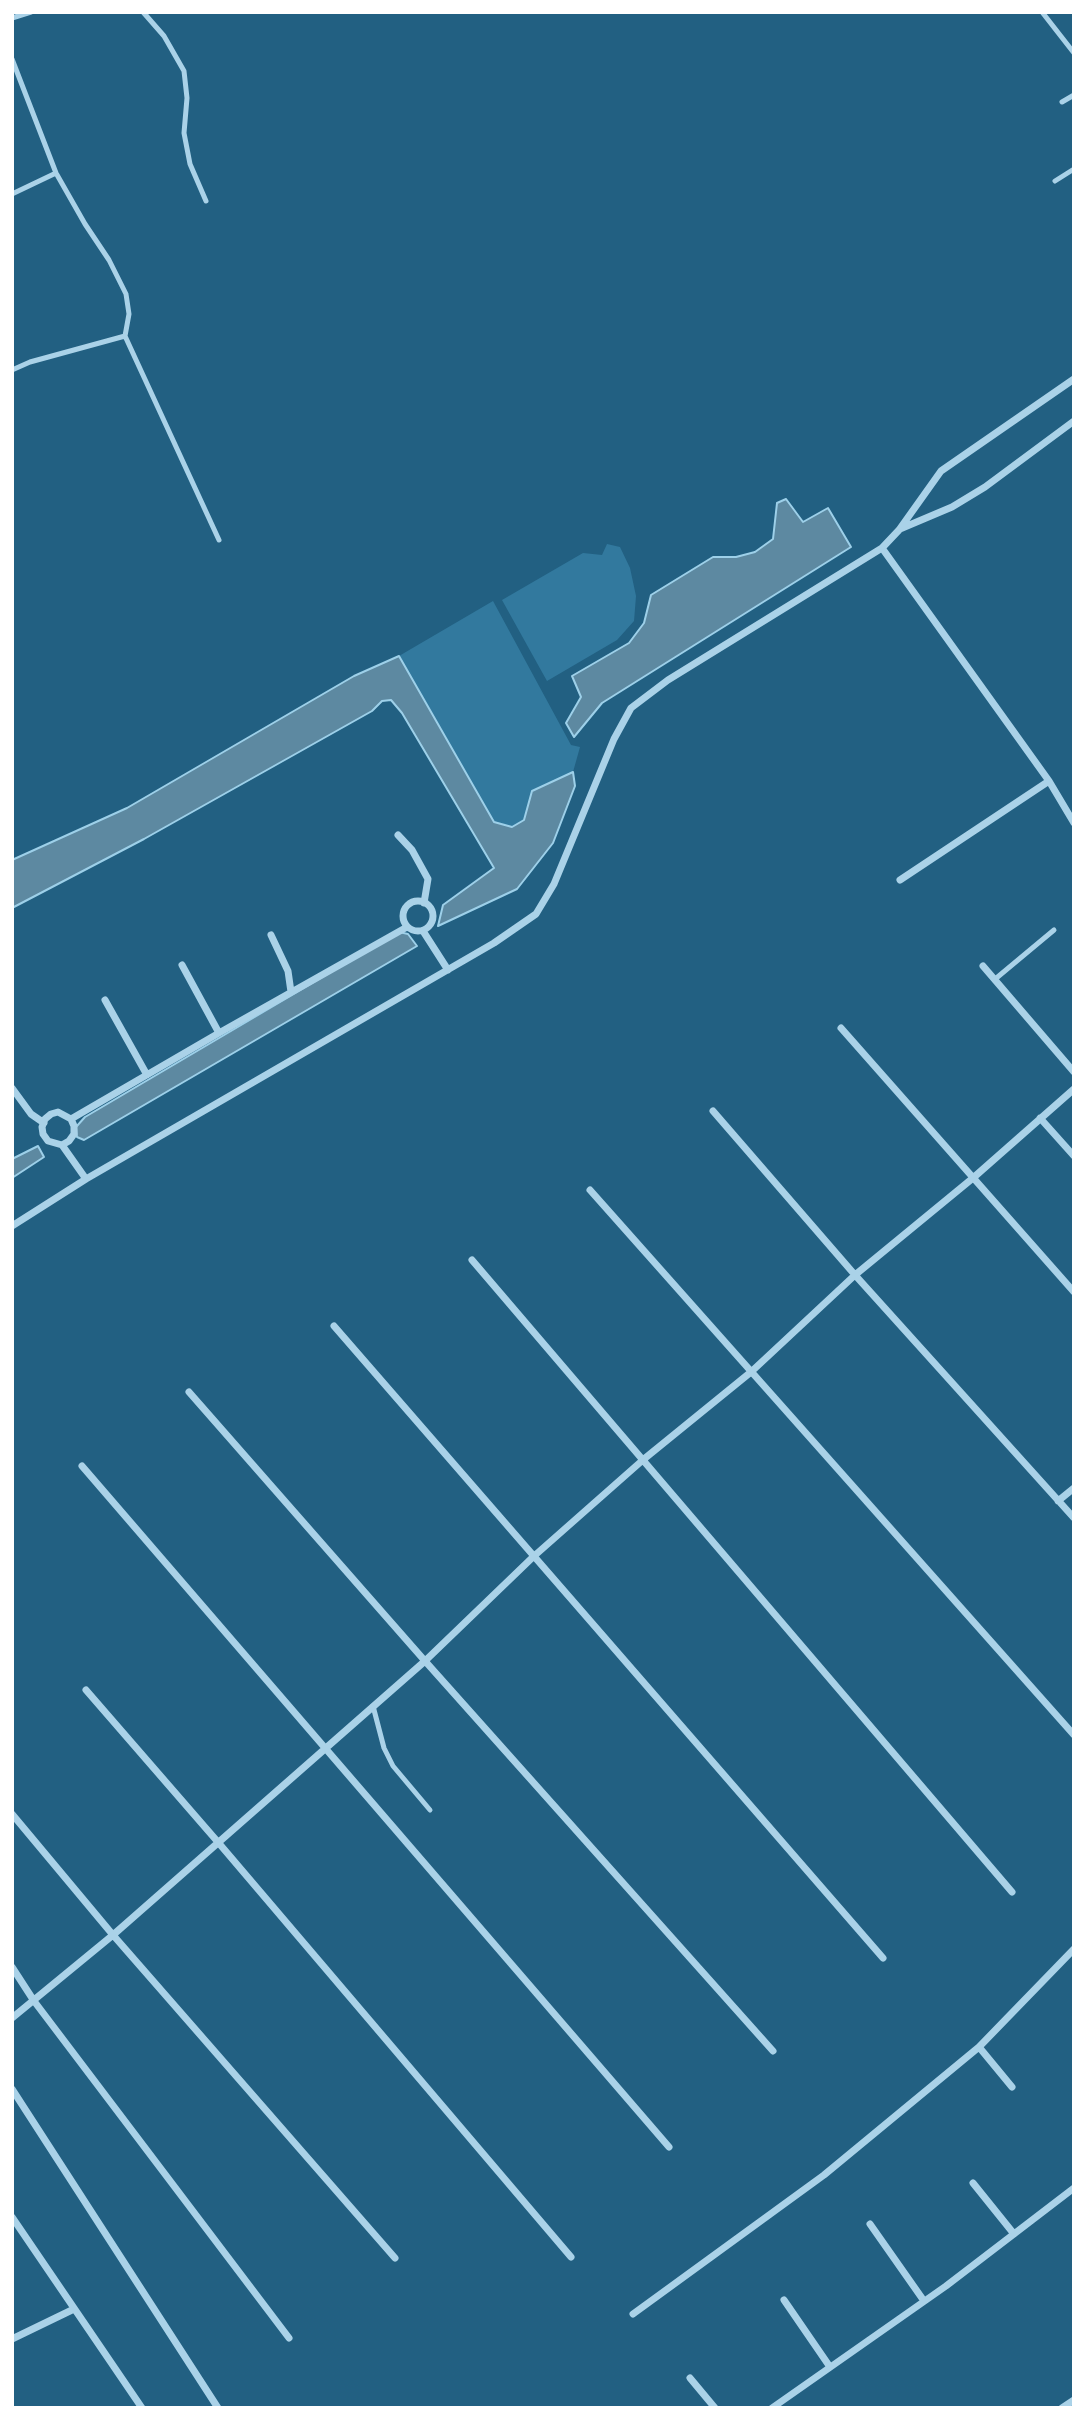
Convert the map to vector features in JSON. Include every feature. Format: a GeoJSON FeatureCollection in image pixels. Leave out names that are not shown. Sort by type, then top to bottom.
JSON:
{"type":"FeatureCollection","features":[{"type":"Feature","properties":{"kind":"street"},"geometry":{"type":"LineString","coordinates":[[12,1226],[86,1179],[494,943],[536,914],[554,884],[614,739],[631,708],[668,680],[882,548],[899,530],[941,471],[1074,379]]}},
{"type":"Feature","properties":{"kind":"street"},"geometry":{"type":"LineString","coordinates":[[899,530],[952,507],[985,487],[1074,421]]}},
{"type":"Feature","properties":{"kind":"street"},"geometry":{"type":"LineString","coordinates":[[882,548],[1049,781],[1074,823]]}},
{"type":"Feature","properties":{"kind":"street"},"geometry":{"type":"LineString","coordinates":[[900,880],[1049,781]]}},
{"type":"Feature","properties":{"kind":"street"},"geometry":{"type":"LineString","coordinates":[[398,835],[412,850],[428,879],[424,902]]}},
{"type":"Feature","properties":{"kind":"street"},"geometry":{"type":"LineString","coordinates":[[413,902],[424,902],[432,911],[429,928],[415,931],[407,927],[404,910],[413,902]]}},
{"type":"Feature","properties":{"kind":"street"},"geometry":{"type":"LineString","coordinates":[[71,1119],[219,1032],[407,927]]}},
{"type":"Feature","properties":{"kind":"street"},"geometry":{"type":"LineString","coordinates":[[423,931],[448,970]]}},
{"type":"Feature","properties":{"kind":"street"},"geometry":{"type":"LineString","coordinates":[[271,935],[288,971],[290,992]]}},
{"type":"Feature","properties":{"kind":"street"},"geometry":{"type":"LineString","coordinates":[[183,965],[219,1032]]}},
{"type":"Feature","properties":{"kind":"street"},"geometry":{"type":"LineString","coordinates":[[983,966],[1074,1072]]}},
{"type":"Feature","properties":{"kind":"street"},"geometry":{"type":"LineString","coordinates":[[105,1000],[147,1075]]}},
{"type":"Feature","properties":{"kind":"street"},"geometry":{"type":"LineString","coordinates":[[841,1028],[1074,1292]]}},
{"type":"Feature","properties":{"kind":"street"},"geometry":{"type":"LineString","coordinates":[[12,1088],[31,1114],[44,1123]]}},
{"type":"Feature","properties":{"kind":"street"},"geometry":{"type":"LineString","coordinates":[[12,2018],[113,1935],[425,1661],[533,1557],[644,1459],[751,1372],[855,1275],[973,1178],[1074,1089]]}},
{"type":"Feature","properties":{"kind":"street"},"geometry":{"type":"LineString","coordinates":[[713,1111],[855,1275],[1074,1518]]}},
{"type":"Feature","properties":{"kind":"street"},"geometry":{"type":"LineString","coordinates":[[58,1112],[71,1119],[74,1134],[69,1141],[62,1144],[48,1141],[43,1134],[44,1123],[51,1114],[58,1112]]}},
{"type":"Feature","properties":{"kind":"street"},"geometry":{"type":"LineString","coordinates":[[1040,1118],[1074,1156]]}},
{"type":"Feature","properties":{"kind":"street"},"geometry":{"type":"LineString","coordinates":[[62,1144],[86,1179]]}},
{"type":"Feature","properties":{"kind":"street"},"geometry":{"type":"LineString","coordinates":[[590,1190],[1074,1735]]}},
{"type":"Feature","properties":{"kind":"street"},"geometry":{"type":"LineString","coordinates":[[472,1260],[1012,1892]]}},
{"type":"Feature","properties":{"kind":"street"},"geometry":{"type":"LineString","coordinates":[[334,1326],[883,1958]]}},
{"type":"Feature","properties":{"kind":"street"},"geometry":{"type":"LineString","coordinates":[[189,1392],[773,2051]]}},
{"type":"Feature","properties":{"kind":"street"},"geometry":{"type":"LineString","coordinates":[[82,1466],[669,2147]]}},
{"type":"Feature","properties":{"kind":"street"},"geometry":{"type":"LineString","coordinates":[[1058,1501],[1074,1488]]}},
{"type":"Feature","properties":{"kind":"street"},"geometry":{"type":"LineString","coordinates":[[86,1690],[218,1841],[571,2257]]}},
{"type":"Feature","properties":{"kind":"street"},"geometry":{"type":"LineString","coordinates":[[12,1814],[113,1935],[395,2258]]}},
{"type":"Feature","properties":{"kind":"street"},"geometry":{"type":"LineString","coordinates":[[632,2314],[824,2175],[979,2047],[1074,1950]]}},
{"type":"Feature","properties":{"kind":"street"},"geometry":{"type":"LineString","coordinates":[[12,1967],[34,2001],[289,2337]]}},
{"type":"Feature","properties":{"kind":"street"},"geometry":{"type":"LineString","coordinates":[[979,2047],[1012,2087]]}},
{"type":"Feature","properties":{"kind":"street"},"geometry":{"type":"LineString","coordinates":[[12,2089],[218,2408]]}},
{"type":"Feature","properties":{"kind":"street"},"geometry":{"type":"LineString","coordinates":[[973,2183],[1014,2234]]}},
{"type":"Feature","properties":{"kind":"street"},"geometry":{"type":"LineString","coordinates":[[772,2408],[924,2301],[1074,2188]]}},
{"type":"Feature","properties":{"kind":"street"},"geometry":{"type":"LineString","coordinates":[[12,2217],[142,2408]]}},
{"type":"Feature","properties":{"kind":"street"},"geometry":{"type":"LineString","coordinates":[[870,2224],[924,2301]]}},
{"type":"Feature","properties":{"kind":"street"},"geometry":{"type":"LineString","coordinates":[[784,2300],[830,2367]]}},
{"type":"Feature","properties":{"kind":"street"},"geometry":{"type":"LineString","coordinates":[[12,2339],[74,2309]]}},
{"type":"Feature","properties":{"kind":"street"},"geometry":{"type":"LineString","coordinates":[[690,2378],[715,2408]]}},
{"type":"Feature","properties":{"kind":"street"},"geometry":{"type":"LineString","coordinates":[[1062,2408],[1074,2400]]}},
{"type":"Feature","properties":{"kind":"lane"},"geometry":{"type":"LineString","coordinates":[[12,18],[31,12]]}},
{"type":"Feature","properties":{"kind":"lane"},"geometry":{"type":"LineString","coordinates":[[143,12],[164,36],[184,71],[187,98],[184,133],[190,164],[206,201]]}},
{"type":"Feature","properties":{"kind":"lane"},"geometry":{"type":"LineString","coordinates":[[1042,12],[1074,53]]}},
{"type":"Feature","properties":{"kind":"lane"},"geometry":{"type":"LineString","coordinates":[[12,59],[56,173],[127,294],[129,314],[125,336],[219,540]]}},
{"type":"Feature","properties":{"kind":"lane"},"geometry":{"type":"LineString","coordinates":[[1062,102],[1074,95]]}},
{"type":"Feature","properties":{"kind":"lane"},"geometry":{"type":"LineString","coordinates":[[1055,181],[1074,169]]}},
{"type":"Feature","properties":{"kind":"lane"},"geometry":{"type":"LineString","coordinates":[[12,194],[56,173]]}},
{"type":"Feature","properties":{"kind":"lane"},"geometry":{"type":"LineString","coordinates":[[12,370],[30,362],[125,336]]}},
{"type":"Feature","properties":{"kind":"lane"},"geometry":{"type":"LineString","coordinates":[[994,980],[1054,930]]}},
{"type":"Feature","properties":{"kind":"lane"},"geometry":{"type":"LineString","coordinates":[[373,1706],[384,1748],[393,1766],[430,1810]]}},
{"type":"Feature","properties":{"kind":"shaded area"},"geometry":{"type":"Polygon","coordinates":[[[786,499],[803,522],[828,508],[851,547],[602,703],[574,737],[566,723],[581,697],[572,676],[629,643],[644,623],[651,595],[713,557],[736,557],[755,552],[773,539],[777,503],[786,499]]]}},
{"type":"Feature","properties":{"kind":"shaded area"},"geometry":{"type":"Polygon","coordinates":[[[607,544],[620,547],[630,568],[636,596],[634,621],[617,640],[547,681],[502,600],[583,553],[602,555],[607,544]]]}},
{"type":"Feature","properties":{"kind":"shaded area"},"geometry":{"type":"Polygon","coordinates":[[[493,601],[571,745],[580,747],[573,772],[532,791],[524,820],[512,827],[494,822],[399,656],[493,601]]]}},
{"type":"Feature","properties":{"kind":"shaded area"},"geometry":{"type":"Polygon","coordinates":[[[399,656],[494,822],[512,827],[524,820],[532,791],[573,772],[575,786],[553,843],[517,889],[438,926],[443,905],[494,868],[402,713],[391,700],[382,701],[372,711],[144,839],[12,908],[12,860],[127,808],[354,676],[399,656]]]}},
{"type":"Feature","properties":{"kind":"shaded area"},"geometry":{"type":"Polygon","coordinates":[[[399,932],[408,934],[417,946],[84,1140],[77,1137],[76,1127],[85,1117],[399,932]]]}},
{"type":"Feature","properties":{"kind":"shaded area"},"geometry":{"type":"Polygon","coordinates":[[[38,1146],[44,1157],[12,1178],[12,1159],[38,1146]]]}}]}
